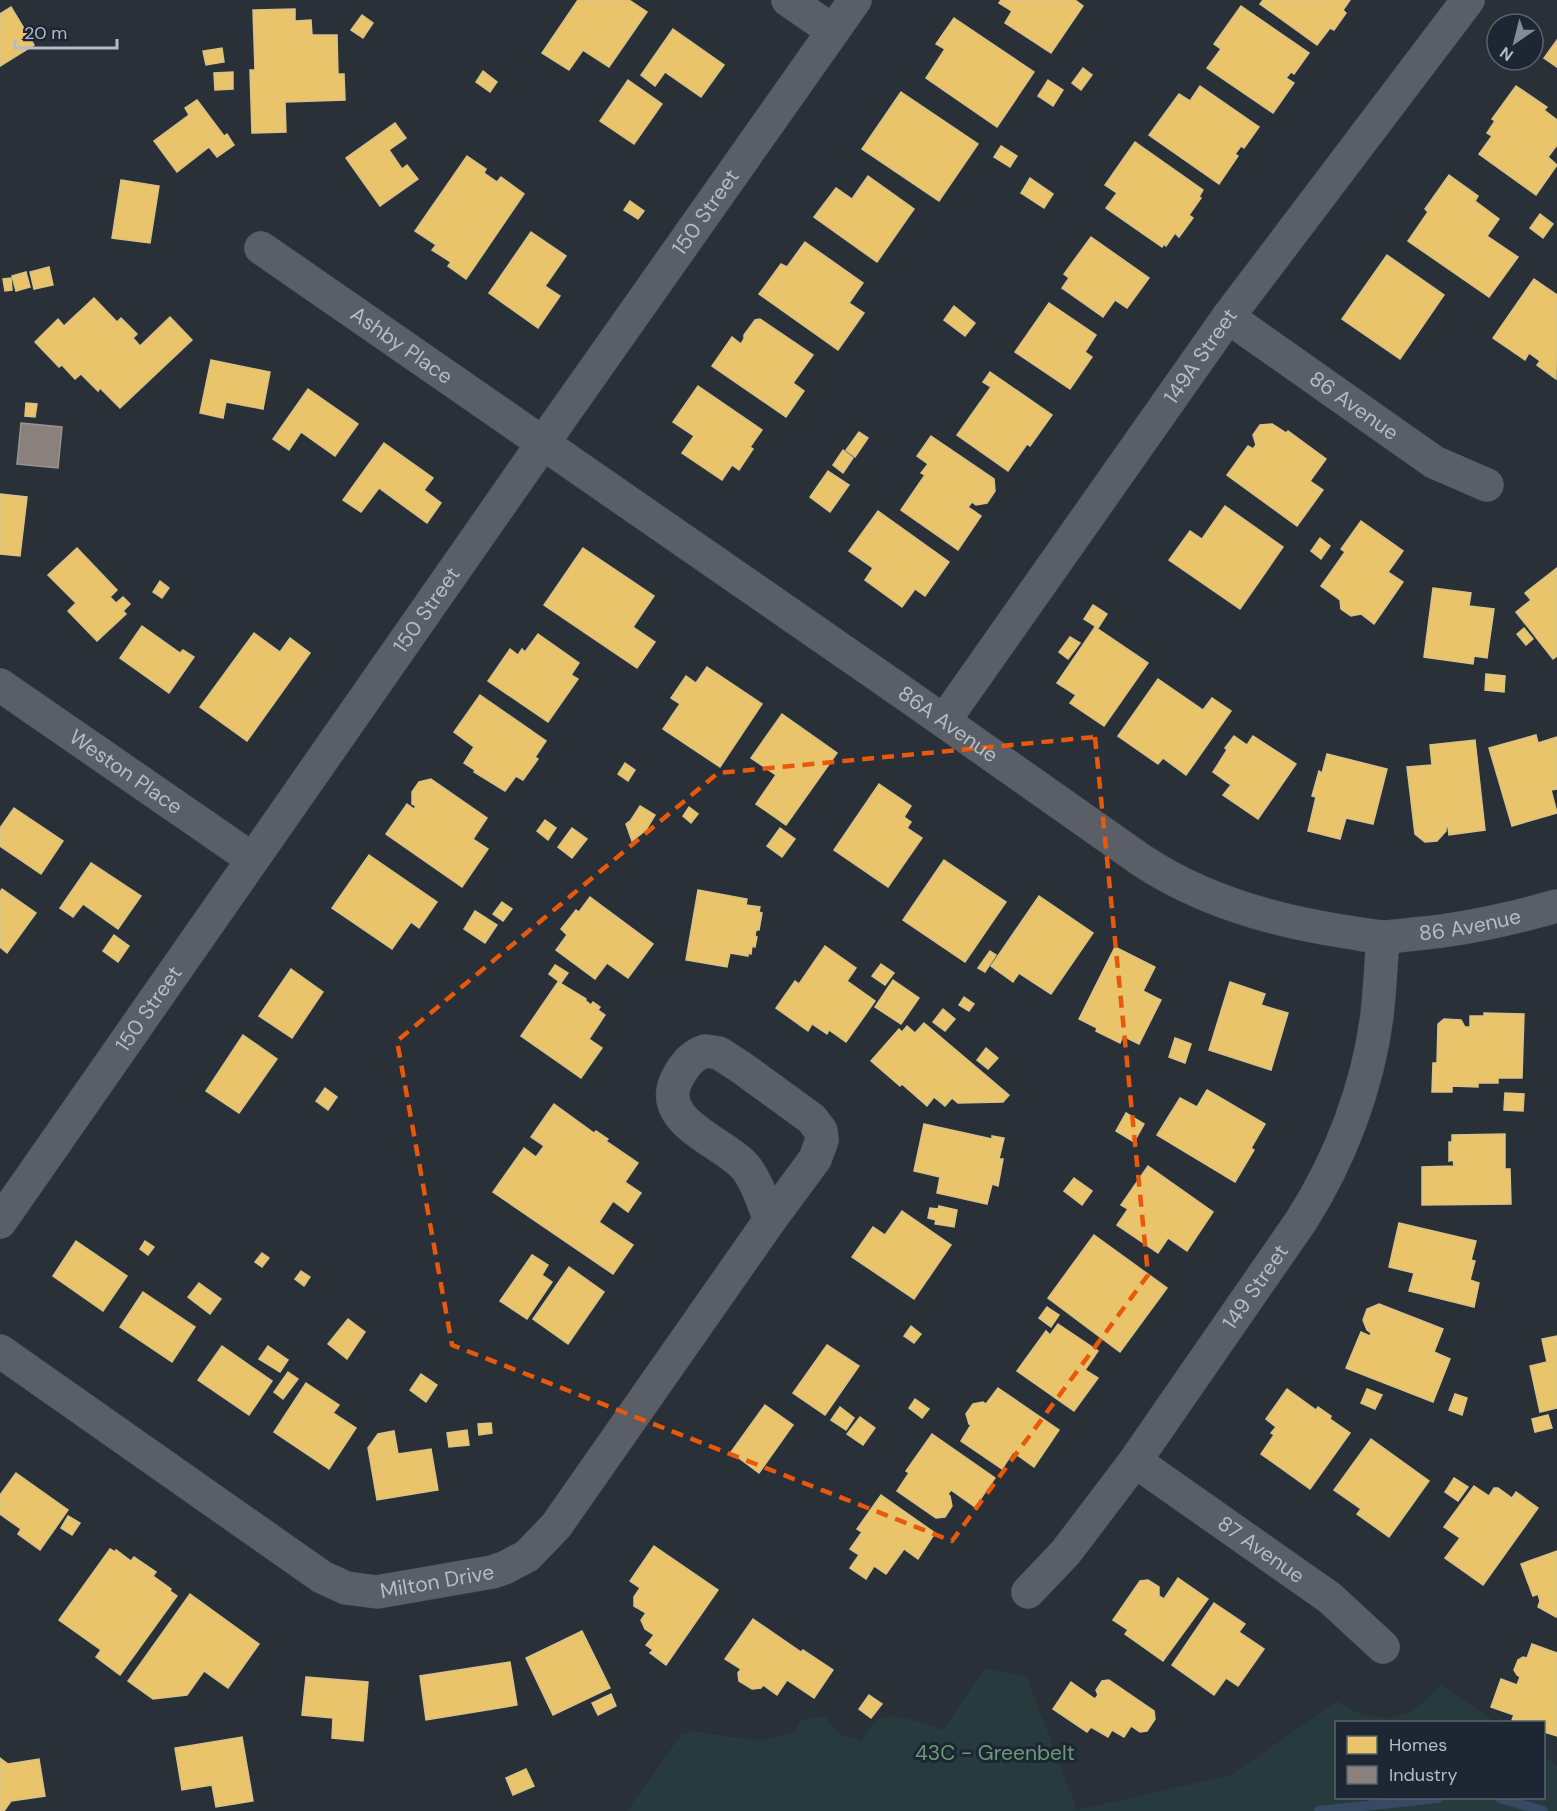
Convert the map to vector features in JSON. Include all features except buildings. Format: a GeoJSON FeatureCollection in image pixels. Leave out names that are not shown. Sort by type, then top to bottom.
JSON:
{"type":"FeatureCollection","features":[{"type":"Feature","properties":{"kind":"street"},"geometry":{"type":"LineString","coordinates":[[788,0],[833,31]]}},
{"type":"Feature","properties":{"kind":"street","name":"150 Street"},"geometry":{"type":"LineString","coordinates":[[0,1222],[855,0]]}},
{"type":"Feature","properties":{"kind":"street","name":"149A Street"},"geometry":{"type":"LineString","coordinates":[[944,721],[1228,317],[1468,0]]}},
{"type":"Feature","properties":{"kind":"street","name":"Ashby Place"},"geometry":{"type":"LineString","coordinates":[[261,248],[543,443]]}},
{"type":"Feature","properties":{"kind":"street","name":"86 Avenue"},"geometry":{"type":"LineString","coordinates":[[1228,317],[1434,462],[1487,485]]}},
{"type":"Feature","properties":{"kind":"street","name":"86A Avenue"},"geometry":{"type":"LineString","coordinates":[[543,443],[1171,879],[1224,902],[1258,913],[1328,929],[1383,937]]}},
{"type":"Feature","properties":{"kind":"street","name":"Weston Place"},"geometry":{"type":"LineString","coordinates":[[0,685],[252,859]]}},
{"type":"Feature","properties":{"kind":"street","name":"86 Avenue"},"geometry":{"type":"LineString","coordinates":[[1383,937],[1461,929],[1507,920],[1557,906]]}},
{"type":"Feature","properties":{"kind":"street","name":"149 Street"},"geometry":{"type":"LineString","coordinates":[[1028,1592],[1066,1552],[1135,1461],[1301,1221],[1328,1175],[1350,1123],[1361,1088],[1377,1015],[1383,937]]}},
{"type":"Feature","properties":{"kind":"street","name":"Milton Drive"},"geometry":{"type":"LineString","coordinates":[[0,1351],[322,1577],[346,1588],[360,1591],[394,1590],[504,1568],[527,1556],[538,1547],[556,1526],[770,1220],[816,1159],[822,1140],[821,1131],[812,1119],[719,1053],[705,1050],[687,1062],[675,1082],[674,1105],[682,1119],[748,1170],[770,1220]]}},
{"type":"Feature","properties":{"kind":"street","name":"87 Avenue"},"geometry":{"type":"LineString","coordinates":[[1135,1461],[1330,1598],[1383,1647]]}},
{"type":"Feature","properties":{"kind":"highlighted area"},"geometry":{"type":"Polygon","coordinates":[[[1095,737],[1148,1275],[952,1541],[452,1345],[397,1041],[718,773],[1095,737]]]}},
{"type":"Feature","properties":{"kind":"green space","name":"43C - Greenbelt"},"geometry":{"type":"Polygon","coordinates":[[[985,1668],[1027,1677],[1077,1810],[1231,1775],[1337,1701],[1362,1715],[1386,1719],[1413,1711],[1441,1684],[1494,1721],[1335,1721],[1335,1799],[1545,1799],[1545,1758],[1557,1766],[1557,1811],[627,1811],[681,1735],[692,1731],[760,1741],[794,1732],[801,1720],[824,1716],[842,1735],[861,1741],[872,1724],[887,1717],[906,1718],[943,1730],[985,1668]]]}},
{"type":"Feature","properties":{"kind":"waterway"},"geometry":{"type":"LineString","coordinates":[[1319,1811],[1429,1799]]}},
{"type":"Feature","properties":{"kind":"waterway"},"geometry":{"type":"LineString","coordinates":[[1503,1799],[1543,1811]]}}]}
